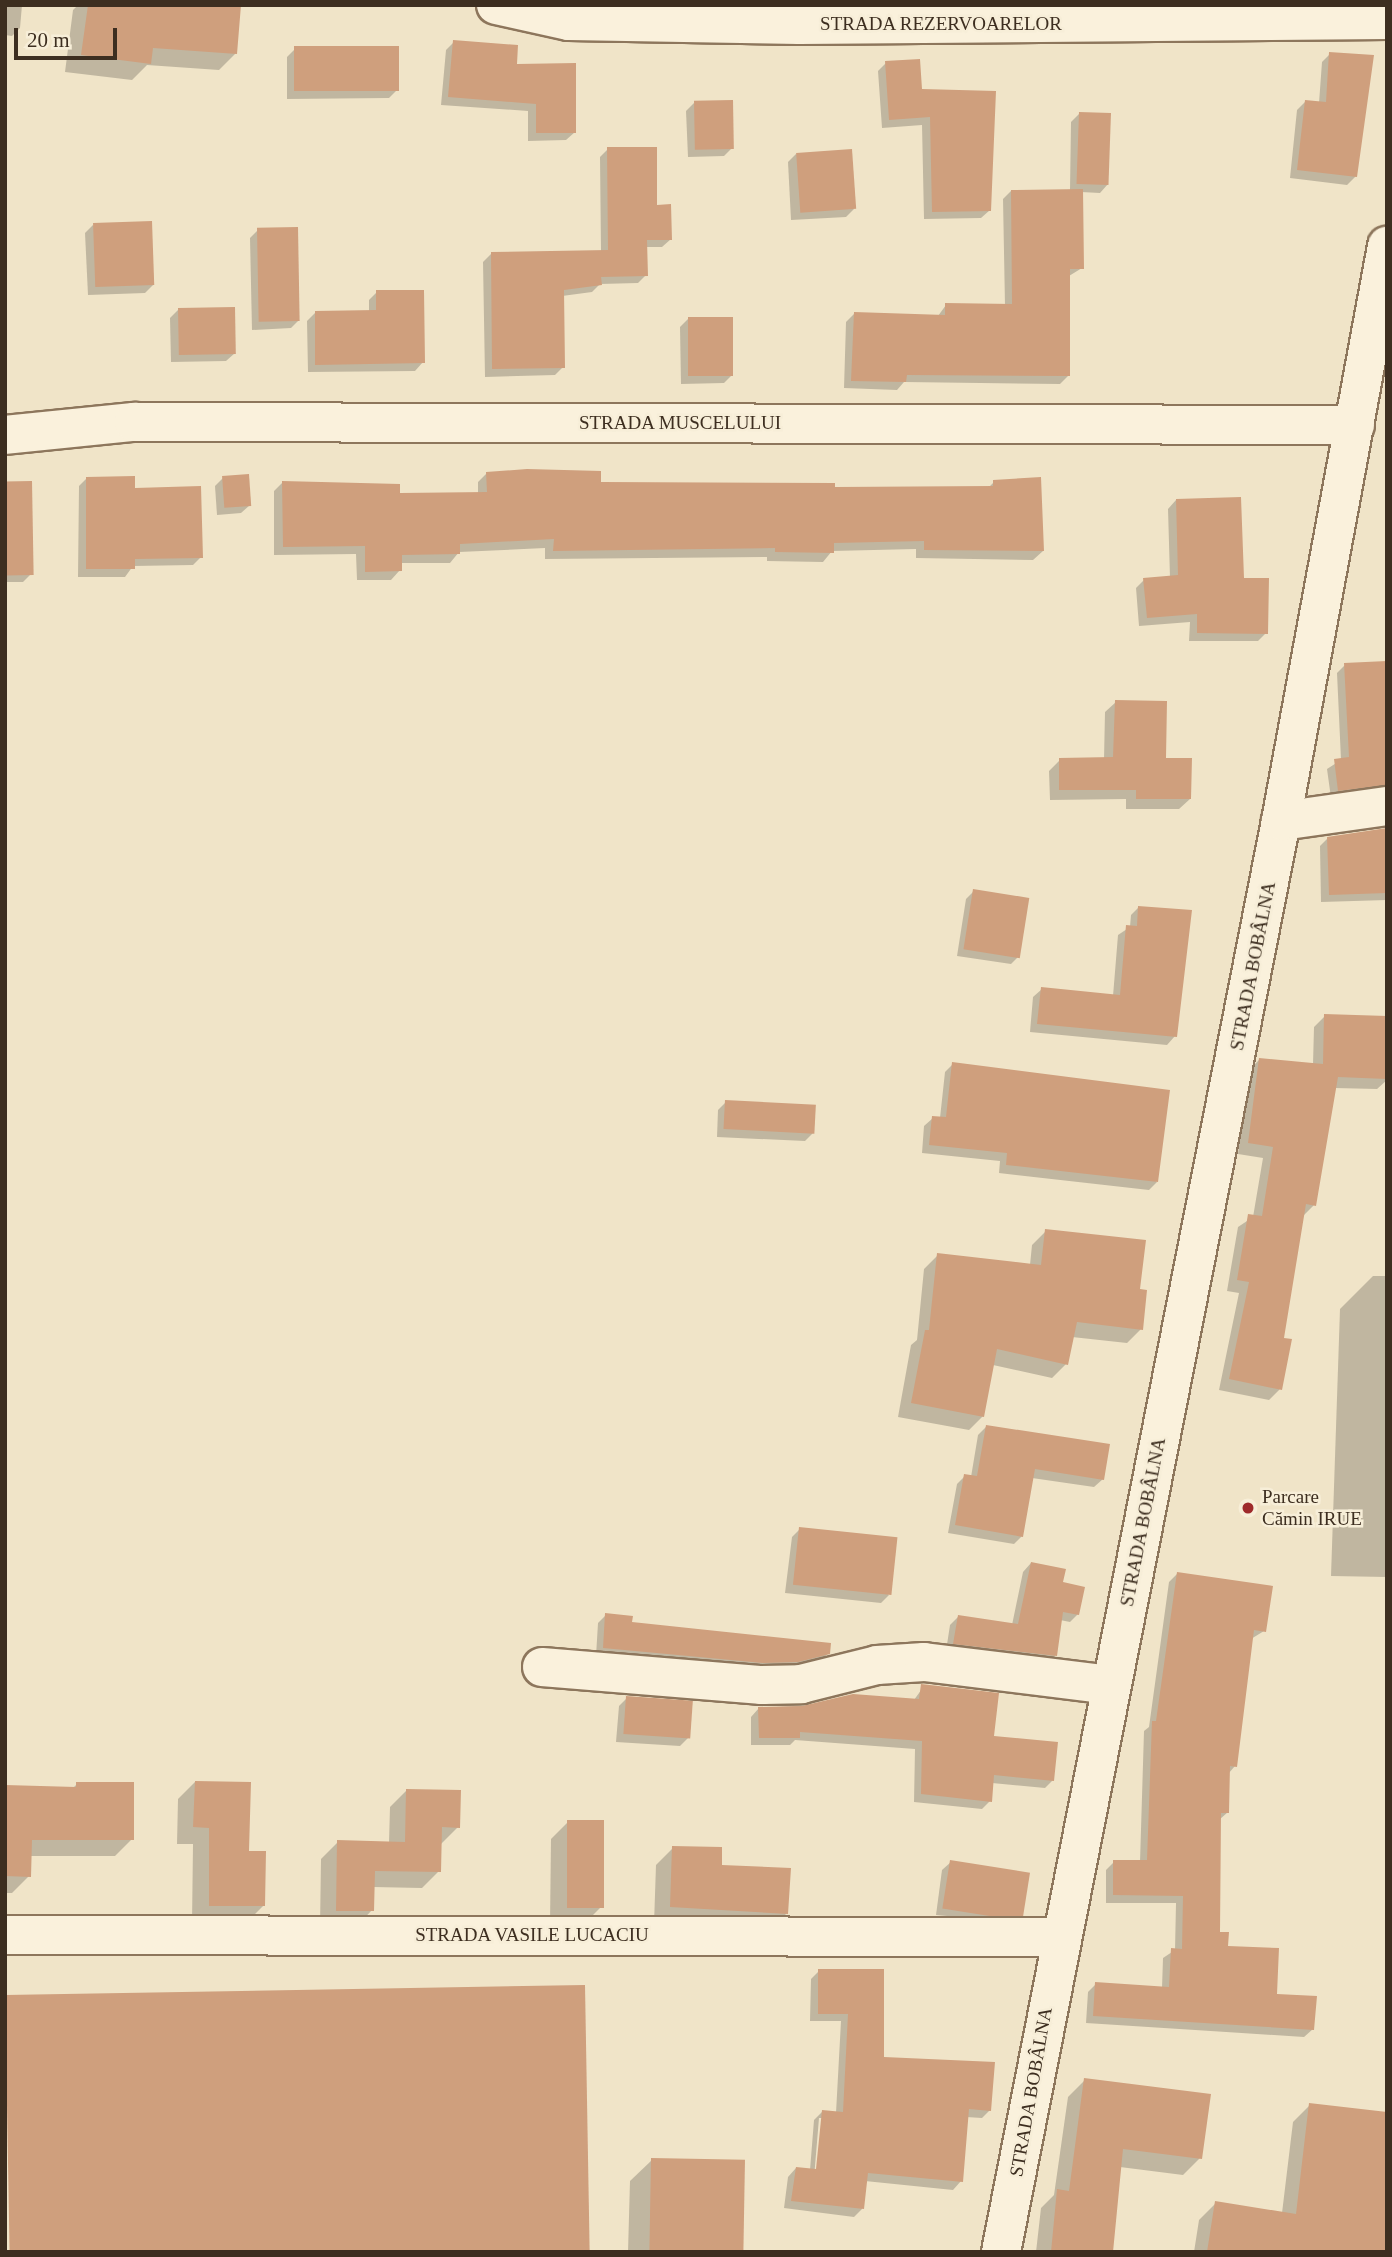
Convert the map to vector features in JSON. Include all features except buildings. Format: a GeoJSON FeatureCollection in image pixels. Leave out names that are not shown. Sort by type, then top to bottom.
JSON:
{"type":"FeatureCollection","features":[{"type":"Feature","properties":{"kind":"street","name":"STRADA REZERVOARELOR"},"geometry":{"type":"LineString","coordinates":[[496,5],[569,21],[785,25],[1387,20]]}},
{"type":"Feature","properties":{"kind":"street","name":"STRADA BOBÂLNA"},"geometry":{"type":"LineString","coordinates":[[1002,2252],[1059,1937],[1281,821],[1387,246]]}},
{"type":"Feature","properties":{"kind":"street","name":"STRADA MUSCELULUI"},"geometry":{"type":"LineString","coordinates":[[5,435],[134,422],[1355,425]]}},
{"type":"Feature","properties":{"kind":"street"},"geometry":{"type":"LineString","coordinates":[[1281,821],[1387,806]]}},
{"type":"Feature","properties":{"kind":"street"},"geometry":{"type":"LineString","coordinates":[[542,1667],[712,1684],[801,1684],[877,1665],[924,1662],[1110,1685]]}},
{"type":"Feature","properties":{"kind":"street","name":"STRADA VASILE LUCACIU"},"geometry":{"type":"LineString","coordinates":[[5,1935],[1059,1937]]}},
{"type":"Feature","properties":{"kind":"place","name":"Parcare Cămin IRUE"},"geometry":{"type":"Point","coordinates":[1248,1508]}}]}
